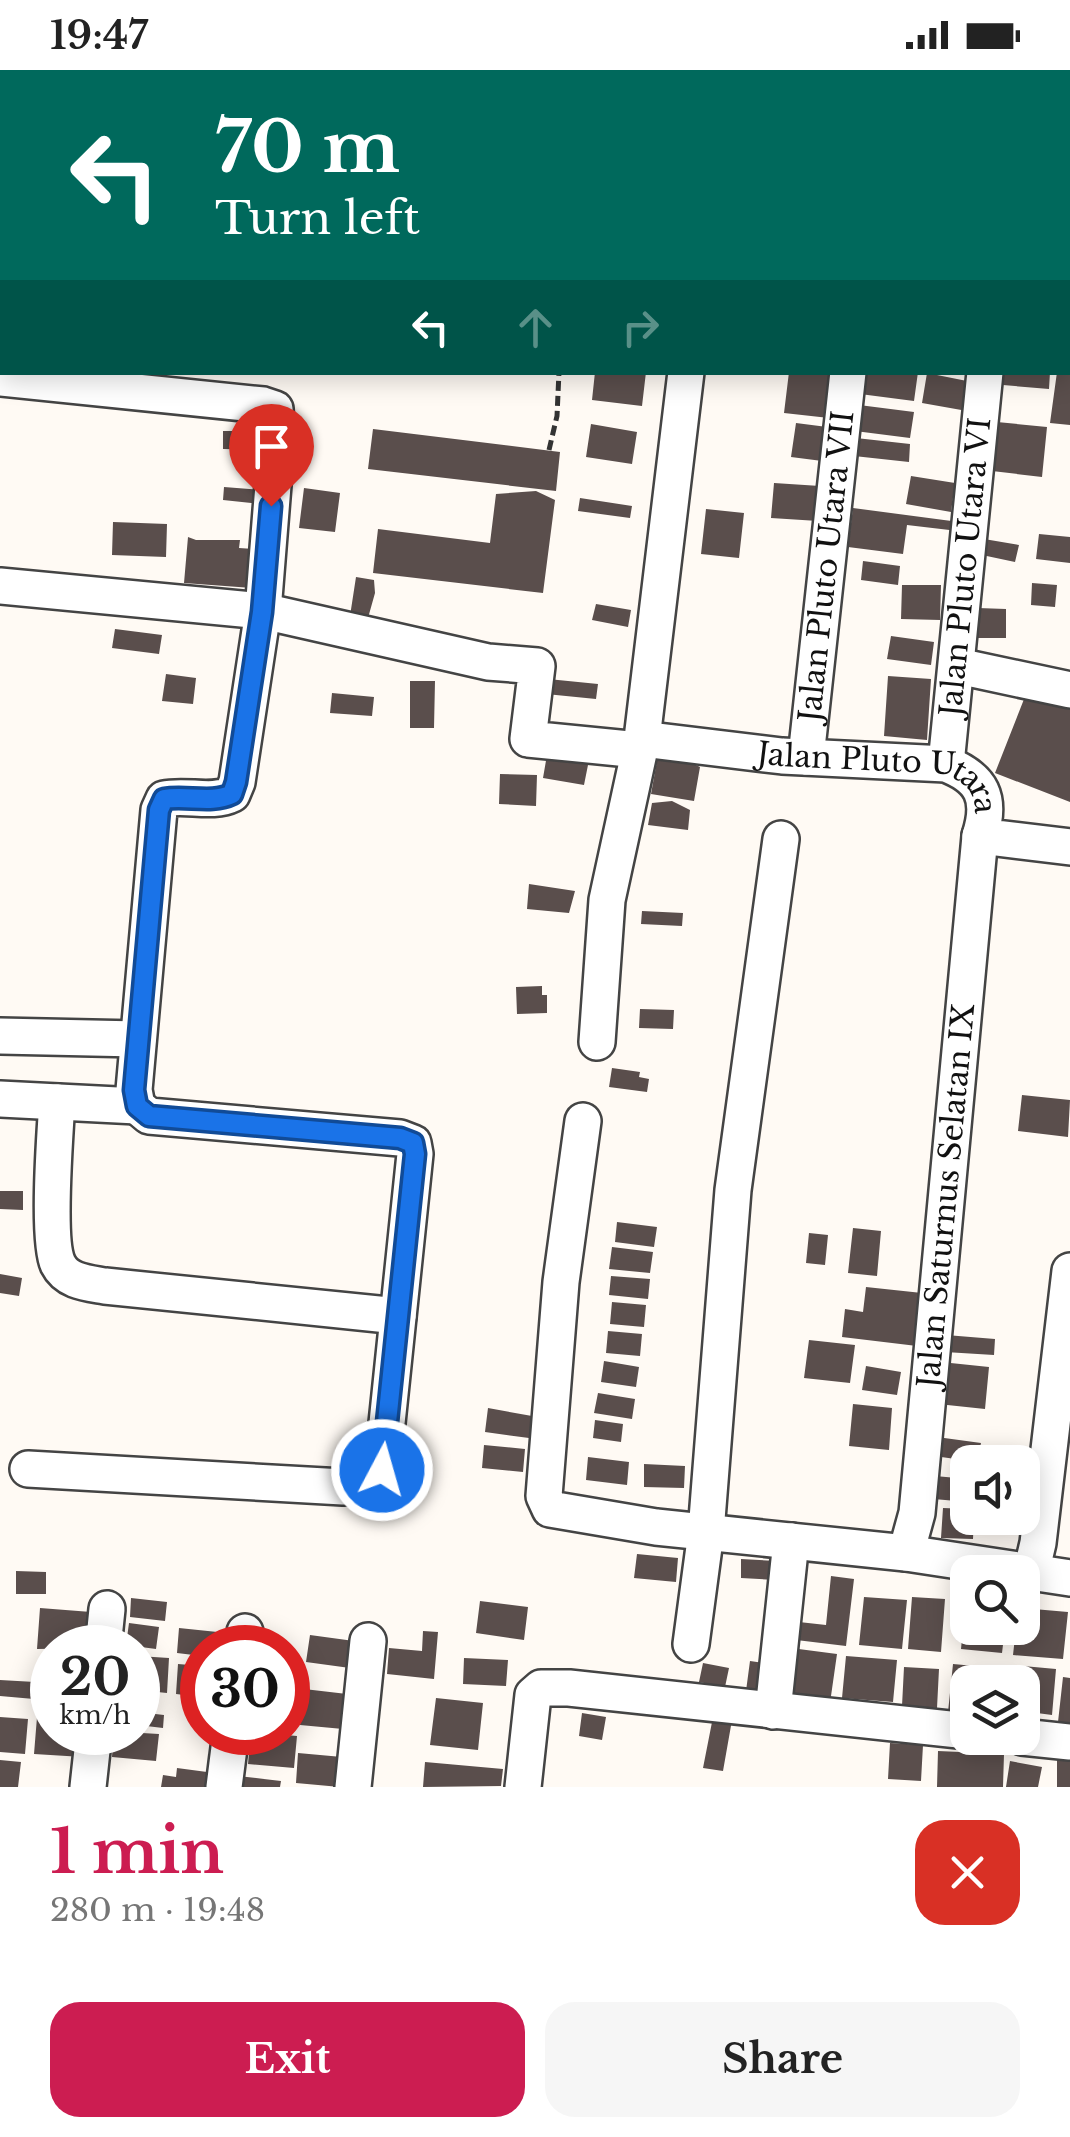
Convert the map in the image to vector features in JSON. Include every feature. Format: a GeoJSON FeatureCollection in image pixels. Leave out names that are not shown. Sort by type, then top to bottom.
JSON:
{"type":"FeatureCollection","features":[{"type":"Feature","properties":{"kind":"street"},"geometry":{"type":"LineString","coordinates":[[596,1042],[607,900],[640,745],[686,375]]}},
{"type":"Feature","properties":{"kind":"street","name":"Jalan Pluto Utara VII"},"geometry":{"type":"LineString","coordinates":[[806,757],[848,375]]}},
{"type":"Feature","properties":{"kind":"street","name":"Jalan Pluto Utara VI"},"geometry":{"type":"LineString","coordinates":[[946,764],[986,375]]}},
{"type":"Feature","properties":{"kind":"street"},"geometry":{"type":"LineString","coordinates":[[0,378],[273,408],[276,435],[262,612],[232,794],[222,799],[164,799],[159,810],[134,1090],[137,1106]]}},
{"type":"Feature","properties":{"kind":"street"},"geometry":{"type":"LineString","coordinates":[[0,586],[262,612]]}},
{"type":"Feature","properties":{"kind":"street","name":"Jalan Pluto Utara"},"geometry":{"type":"LineString","coordinates":[[262,612],[488,662],[537,666],[528,739],[946,764],[966,772],[980,788],[984,821],[980,836],[1070,847]]}},
{"type":"Feature","properties":{"kind":"street"},"geometry":{"type":"LineString","coordinates":[[958,666],[1070,690]]}},
{"type":"Feature","properties":{"kind":"street","name":"Jalan Saturnus Selatan IX"},"geometry":{"type":"LineString","coordinates":[[906,1553],[917,1513],[980,836]]}},
{"type":"Feature","properties":{"kind":"street"},"geometry":{"type":"LineString","coordinates":[[691,1644],[706,1532],[734,1190],[781,839]]}},
{"type":"Feature","properties":{"kind":"street"},"geometry":{"type":"LineString","coordinates":[[0,1036],[138,1039]]}},
{"type":"Feature","properties":{"kind":"street"},"geometry":{"type":"LineString","coordinates":[[0,1099],[137,1106],[149,1116],[400,1138],[413,1143],[415,1154],[382,1470],[369,1482],[343,1487],[28,1469]]}},
{"type":"Feature","properties":{"kind":"street"},"geometry":{"type":"LineString","coordinates":[[57,1102],[53,1152],[55,1244],[58,1265],[73,1280],[398,1316]]}},
{"type":"Feature","properties":{"kind":"street"},"geometry":{"type":"LineString","coordinates":[[582,1121],[561,1282],[545,1503],[550,1509],[656,1527],[950,1560]]}},
{"type":"Feature","properties":{"kind":"street"},"geometry":{"type":"LineString","coordinates":[[1035,1555],[1070,1271]]}},
{"type":"Feature","properties":{"kind":"street"},"geometry":{"type":"LineString","coordinates":[[773,1711],[792,1541]]}},
{"type":"Feature","properties":{"kind":"street"},"geometry":{"type":"LineString","coordinates":[[1040,1574],[1070,1578]]}},
{"type":"Feature","properties":{"kind":"street"},"geometry":{"type":"LineString","coordinates":[[105,1625],[107,1610]]}},
{"type":"Feature","properties":{"kind":"street"},"geometry":{"type":"LineString","coordinates":[[354,1787],[368,1641]]}},
{"type":"Feature","properties":{"kind":"street"},"geometry":{"type":"LineString","coordinates":[[522,1787],[533,1695],[542,1688],[950,1729]]}},
{"type":"Feature","properties":{"kind":"street"},"geometry":{"type":"LineString","coordinates":[[1040,1739],[1070,1742]]}},
{"type":"Feature","properties":{"kind":"street"},"geometry":{"type":"LineString","coordinates":[[88,1787],[91,1755]]}},
{"type":"Feature","properties":{"kind":"street"},"geometry":{"type":"LineString","coordinates":[[224,1787],[229,1755]]}},
{"type":"Feature","properties":{"kind":"path"},"geometry":{"type":"LineString","coordinates":[[549,450],[558,416],[560,375]]}},
{"type":"Feature","properties":{"kind":"building"},"geometry":{"type":"Polygon","coordinates":[[[595,375],[646,375],[642,406],[592,400],[595,375]]]}},
{"type":"Feature","properties":{"kind":"building"},"geometry":{"type":"Polygon","coordinates":[[[789,375],[832,375],[838,419],[784,413],[789,375]]]}},
{"type":"Feature","properties":{"kind":"building"},"geometry":{"type":"Polygon","coordinates":[[[863,375],[918,375],[914,401],[860,394],[863,375]]]}},
{"type":"Feature","properties":{"kind":"building"},"geometry":{"type":"Polygon","coordinates":[[[927,375],[972,382],[967,411],[922,403],[927,375]]]}},
{"type":"Feature","properties":{"kind":"building"},"geometry":{"type":"Polygon","coordinates":[[[1004,375],[1050,375],[1049,389],[1003,385],[1004,375]]]}},
{"type":"Feature","properties":{"kind":"building"},"geometry":{"type":"Polygon","coordinates":[[[1057,375],[1070,375],[1070,425],[1050,423],[1057,375]]]}},
{"type":"Feature","properties":{"kind":"building"},"geometry":{"type":"Polygon","coordinates":[[[859,405],[914,412],[910,438],[855,431],[859,405]]]}},
{"type":"Feature","properties":{"kind":"building"},"geometry":{"type":"Polygon","coordinates":[[[997,422],[1047,427],[1042,477],[992,471],[997,422]]]}},
{"type":"Feature","properties":{"kind":"building"},"geometry":{"type":"Polygon","coordinates":[[[796,423],[835,428],[830,462],[791,457],[796,423]]]}},
{"type":"Feature","properties":{"kind":"building"},"geometry":{"type":"Polygon","coordinates":[[[591,424],[637,432],[632,464],[586,457],[591,424]]]}},
{"type":"Feature","properties":{"kind":"building"},"geometry":{"type":"Polygon","coordinates":[[[373,429],[560,452],[556,491],[368,469],[373,429]]]}},
{"type":"Feature","properties":{"kind":"building"},"geometry":{"type":"Polygon","coordinates":[[[223,431],[262,431],[261,450],[223,449],[223,431]]]}},
{"type":"Feature","properties":{"kind":"building"},"geometry":{"type":"Polygon","coordinates":[[[856,438],[910,444],[909,462],[854,456],[856,438]]]}},
{"type":"Feature","properties":{"kind":"building"},"geometry":{"type":"Polygon","coordinates":[[[911,476],[955,483],[951,512],[906,504],[911,476]]]}},
{"type":"Feature","properties":{"kind":"building"},"geometry":{"type":"Polygon","coordinates":[[[774,483],[820,486],[818,521],[771,518],[774,483]]]}},
{"type":"Feature","properties":{"kind":"building"},"geometry":{"type":"Polygon","coordinates":[[[224,487],[263,490],[262,504],[223,500],[224,487]]]}},
{"type":"Feature","properties":{"kind":"building"},"geometry":{"type":"Polygon","coordinates":[[[304,488],[340,493],[335,532],[299,528],[304,488]]]}},
{"type":"Feature","properties":{"kind":"building"},"geometry":{"type":"Polygon","coordinates":[[[536,491],[555,500],[543,593],[373,573],[378,529],[490,543],[496,494],[536,491]]]}},
{"type":"Feature","properties":{"kind":"building"},"geometry":{"type":"Polygon","coordinates":[[[580,498],[632,506],[630,518],[578,511],[580,498]]]}},
{"type":"Feature","properties":{"kind":"building"},"geometry":{"type":"Polygon","coordinates":[[[853,508],[959,522],[958,531],[907,525],[903,554],[848,547],[853,508]]]}},
{"type":"Feature","properties":{"kind":"building"},"geometry":{"type":"Polygon","coordinates":[[[706,509],[744,513],[739,558],[701,554],[706,509]]]}},
{"type":"Feature","properties":{"kind":"building"},"geometry":{"type":"Polygon","coordinates":[[[113,522],[167,524],[166,557],[112,555],[113,522]]]}},
{"type":"Feature","properties":{"kind":"building"},"geometry":{"type":"Polygon","coordinates":[[[1039,534],[1070,537],[1070,563],[1036,559],[1039,534]]]}},
{"type":"Feature","properties":{"kind":"building"},"geometry":{"type":"Polygon","coordinates":[[[188,537],[240,540],[239,548],[254,549],[252,588],[184,583],[188,537]]]}},
{"type":"Feature","properties":{"kind":"building"},"geometry":{"type":"Polygon","coordinates":[[[984,539],[1019,545],[1015,562],[982,555],[984,539]]]}},
{"type":"Feature","properties":{"kind":"building"},"geometry":{"type":"Polygon","coordinates":[[[863,561],[900,566],[898,585],[861,580],[863,561]]]}},
{"type":"Feature","properties":{"kind":"building"},"geometry":{"type":"Polygon","coordinates":[[[356,577],[374,580],[375,593],[368,618],[350,616],[356,577]]]}},
{"type":"Feature","properties":{"kind":"building"},"geometry":{"type":"Polygon","coordinates":[[[1032,583],[1057,585],[1055,607],[1031,605],[1032,583]]]}},
{"type":"Feature","properties":{"kind":"building"},"geometry":{"type":"Polygon","coordinates":[[[902,585],[941,585],[940,620],[901,619],[902,585]]]}},
{"type":"Feature","properties":{"kind":"building"},"geometry":{"type":"Polygon","coordinates":[[[596,604],[631,610],[628,627],[592,620],[596,604]]]}},
{"type":"Feature","properties":{"kind":"building"},"geometry":{"type":"Polygon","coordinates":[[[978,608],[1006,609],[1006,638],[977,638],[978,608]]]}},
{"type":"Feature","properties":{"kind":"building"},"geometry":{"type":"Polygon","coordinates":[[[115,629],[162,635],[159,654],[112,648],[115,629]]]}},
{"type":"Feature","properties":{"kind":"building"},"geometry":{"type":"Polygon","coordinates":[[[891,636],[934,642],[931,665],[887,659],[891,636]]]}},
{"type":"Feature","properties":{"kind":"building"},"geometry":{"type":"Polygon","coordinates":[[[166,674],[196,678],[193,704],[162,701],[166,674]]]}},
{"type":"Feature","properties":{"kind":"building"},"geometry":{"type":"Polygon","coordinates":[[[888,676],[931,679],[927,740],[884,736],[888,676]]]}},
{"type":"Feature","properties":{"kind":"building"},"geometry":{"type":"Polygon","coordinates":[[[538,678],[598,684],[596,699],[536,693],[538,678]]]}},
{"type":"Feature","properties":{"kind":"building"},"geometry":{"type":"Polygon","coordinates":[[[410,681],[435,681],[434,728],[410,728],[410,681]]]}},
{"type":"Feature","properties":{"kind":"building"},"geometry":{"type":"Polygon","coordinates":[[[1028,689],[1070,706],[1070,802],[995,773],[1028,689]]]}},
{"type":"Feature","properties":{"kind":"building"},"geometry":{"type":"Polygon","coordinates":[[[332,693],[374,697],[372,716],[330,713],[332,693]]]}},
{"type":"Feature","properties":{"kind":"building"},"geometry":{"type":"Polygon","coordinates":[[[548,749],[590,755],[584,785],[543,778],[548,749]]]}},
{"type":"Feature","properties":{"kind":"building"},"geometry":{"type":"Polygon","coordinates":[[[682,758],[700,767],[694,801],[651,794],[657,761],[682,758]]]}},
{"type":"Feature","properties":{"kind":"building"},"geometry":{"type":"Polygon","coordinates":[[[500,774],[537,775],[536,806],[499,804],[500,774]]]}},
{"type":"Feature","properties":{"kind":"building"},"geometry":{"type":"Polygon","coordinates":[[[672,801],[690,810],[688,830],[648,825],[652,803],[672,801]]]}},
{"type":"Feature","properties":{"kind":"building"},"geometry":{"type":"Polygon","coordinates":[[[529,884],[575,891],[569,913],[527,909],[529,884]]]}},
{"type":"Feature","properties":{"kind":"building"},"geometry":{"type":"Polygon","coordinates":[[[642,911],[683,913],[682,926],[641,924],[642,911]]]}},
{"type":"Feature","properties":{"kind":"building"},"geometry":{"type":"Polygon","coordinates":[[[542,986],[542,995],[547,995],[547,1013],[517,1014],[516,987],[542,986]]]}},
{"type":"Feature","properties":{"kind":"building"},"geometry":{"type":"Polygon","coordinates":[[[640,1009],[674,1010],[673,1029],[639,1028],[640,1009]]]}},
{"type":"Feature","properties":{"kind":"building"},"geometry":{"type":"Polygon","coordinates":[[[612,1068],[640,1072],[639,1077],[649,1079],[647,1092],[609,1087],[612,1068]]]}},
{"type":"Feature","properties":{"kind":"building"},"geometry":{"type":"Polygon","coordinates":[[[1022,1095],[1070,1100],[1068,1137],[1018,1131],[1022,1095]]]}},
{"type":"Feature","properties":{"kind":"building"},"geometry":{"type":"Polygon","coordinates":[[[0,1191],[23,1191],[23,1210],[0,1209],[0,1191]]]}},
{"type":"Feature","properties":{"kind":"building"},"geometry":{"type":"Polygon","coordinates":[[[617,1222],[657,1227],[654,1247],[615,1242],[617,1222]]]}},
{"type":"Feature","properties":{"kind":"building"},"geometry":{"type":"Polygon","coordinates":[[[853,1228],[881,1231],[877,1276],[848,1273],[853,1228]]]}},
{"type":"Feature","properties":{"kind":"building"},"geometry":{"type":"Polygon","coordinates":[[[809,1233],[828,1235],[825,1265],[806,1263],[809,1233]]]}},
{"type":"Feature","properties":{"kind":"building"},"geometry":{"type":"Polygon","coordinates":[[[612,1247],[653,1252],[650,1273],[609,1269],[612,1247]]]}},
{"type":"Feature","properties":{"kind":"building"},"geometry":{"type":"Polygon","coordinates":[[[0,1274],[22,1278],[19,1296],[0,1293],[0,1274]]]}},
{"type":"Feature","properties":{"kind":"building"},"geometry":{"type":"Polygon","coordinates":[[[611,1276],[650,1279],[648,1299],[609,1295],[611,1276]]]}},
{"type":"Feature","properties":{"kind":"building"},"geometry":{"type":"Polygon","coordinates":[[[866,1287],[922,1293],[917,1346],[842,1337],[845,1309],[863,1312],[866,1287]]]}},
{"type":"Feature","properties":{"kind":"building"},"geometry":{"type":"Polygon","coordinates":[[[612,1302],[646,1305],[644,1327],[610,1324],[612,1302]]]}},
{"type":"Feature","properties":{"kind":"building"},"geometry":{"type":"Polygon","coordinates":[[[608,1331],[642,1334],[640,1356],[606,1353],[608,1331]]]}},
{"type":"Feature","properties":{"kind":"building"},"geometry":{"type":"Polygon","coordinates":[[[946,1335],[995,1339],[994,1355],[945,1352],[946,1335]]]}},
{"type":"Feature","properties":{"kind":"building"},"geometry":{"type":"Polygon","coordinates":[[[809,1340],[855,1345],[850,1383],[804,1378],[809,1340]]]}},
{"type":"Feature","properties":{"kind":"building"},"geometry":{"type":"Polygon","coordinates":[[[604,1361],[639,1367],[636,1387],[601,1382],[604,1361]]]}},
{"type":"Feature","properties":{"kind":"building"},"geometry":{"type":"Polygon","coordinates":[[[941,1362],[989,1367],[985,1409],[938,1404],[941,1362]]]}},
{"type":"Feature","properties":{"kind":"building"},"geometry":{"type":"Polygon","coordinates":[[[866,1366],[901,1372],[897,1395],[862,1390],[866,1366]]]}},
{"type":"Feature","properties":{"kind":"building"},"geometry":{"type":"Polygon","coordinates":[[[598,1393],[635,1399],[632,1419],[594,1413],[598,1393]]]}},
{"type":"Feature","properties":{"kind":"building"},"geometry":{"type":"Polygon","coordinates":[[[853,1404],[892,1408],[889,1450],[849,1446],[853,1404]]]}},
{"type":"Feature","properties":{"kind":"building"},"geometry":{"type":"Polygon","coordinates":[[[488,1408],[532,1416],[529,1438],[485,1432],[488,1408]]]}},
{"type":"Feature","properties":{"kind":"building"},"geometry":{"type":"Polygon","coordinates":[[[595,1420],[623,1424],[621,1442],[593,1438],[595,1420]]]}},
{"type":"Feature","properties":{"kind":"building"},"geometry":{"type":"Polygon","coordinates":[[[937,1437],[981,1443],[950,1445],[950,1458],[934,1456],[937,1437]]]}},
{"type":"Feature","properties":{"kind":"building"},"geometry":{"type":"Polygon","coordinates":[[[484,1445],[525,1449],[523,1472],[482,1468],[484,1445]]]}},
{"type":"Feature","properties":{"kind":"building"},"geometry":{"type":"Polygon","coordinates":[[[588,1457],[629,1462],[627,1485],[586,1480],[588,1457]]]}},
{"type":"Feature","properties":{"kind":"building"},"geometry":{"type":"Polygon","coordinates":[[[644,1464],[685,1466],[684,1488],[644,1487],[644,1464]]]}},
{"type":"Feature","properties":{"kind":"building"},"geometry":{"type":"Polygon","coordinates":[[[924,1475],[950,1477],[950,1500],[922,1498],[924,1475]]]}},
{"type":"Feature","properties":{"kind":"building"},"geometry":{"type":"Polygon","coordinates":[[[943,1508],[950,1508],[950,1535],[973,1535],[973,1539],[941,1538],[943,1508]]]}},
{"type":"Feature","properties":{"kind":"building"},"geometry":{"type":"Polygon","coordinates":[[[637,1554],[678,1558],[676,1582],[634,1578],[637,1554]]]}},
{"type":"Feature","properties":{"kind":"building"},"geometry":{"type":"Polygon","coordinates":[[[741,1559],[776,1561],[775,1580],[741,1578],[741,1559]]]}},
{"type":"Feature","properties":{"kind":"building"},"geometry":{"type":"Polygon","coordinates":[[[16,1571],[46,1572],[46,1594],[16,1594],[16,1571]]]}},
{"type":"Feature","properties":{"kind":"building"},"geometry":{"type":"Polygon","coordinates":[[[831,1576],[854,1579],[846,1646],[788,1639],[790,1621],[826,1625],[831,1576]]]}},
{"type":"Feature","properties":{"kind":"building"},"geometry":{"type":"Polygon","coordinates":[[[864,1597],[907,1600],[902,1649],[859,1645],[864,1597]]]}},
{"type":"Feature","properties":{"kind":"building"},"geometry":{"type":"Polygon","coordinates":[[[912,1597],[945,1599],[941,1652],[908,1649],[912,1597]]]}},
{"type":"Feature","properties":{"kind":"building"},"geometry":{"type":"Polygon","coordinates":[[[131,1598],[167,1602],[165,1621],[130,1617],[131,1598]]]}},
{"type":"Feature","properties":{"kind":"building"},"geometry":{"type":"Polygon","coordinates":[[[480,1601],[528,1607],[524,1640],[476,1633],[480,1601]]]}},
{"type":"Feature","properties":{"kind":"building"},"geometry":{"type":"Polygon","coordinates":[[[40,1608],[91,1612],[90,1625],[39,1625],[40,1608]]]}},
{"type":"Feature","properties":{"kind":"building"},"geometry":{"type":"Polygon","coordinates":[[[1040,1610],[1068,1612],[1063,1659],[1013,1655],[1014,1645],[1040,1645],[1040,1610]]]}},
{"type":"Feature","properties":{"kind":"building"},"geometry":{"type":"Polygon","coordinates":[[[423,1631],[438,1632],[434,1679],[387,1674],[389,1648],[422,1651],[423,1631]]]}},
{"type":"Feature","properties":{"kind":"building"},"geometry":{"type":"Polygon","coordinates":[[[310,1635],[354,1641],[350,1668],[310,1663],[310,1635]]]}},
{"type":"Feature","properties":{"kind":"building"},"geometry":{"type":"Polygon","coordinates":[[[961,1645],[1003,1645],[1002,1653],[961,1649],[961,1645]]]}},
{"type":"Feature","properties":{"kind":"building"},"geometry":{"type":"Polygon","coordinates":[[[791,1648],[837,1654],[830,1703],[784,1697],[791,1648]]]}},
{"type":"Feature","properties":{"kind":"building"},"geometry":{"type":"Polygon","coordinates":[[[846,1656],[897,1660],[893,1702],[842,1698],[846,1656]]]}},
{"type":"Feature","properties":{"kind":"building"},"geometry":{"type":"Polygon","coordinates":[[[160,1657],[169,1658],[167,1693],[160,1692],[160,1657]]]}},
{"type":"Feature","properties":{"kind":"building"},"geometry":{"type":"Polygon","coordinates":[[[464,1658],[508,1660],[506,1686],[463,1684],[464,1658]]]}},
{"type":"Feature","properties":{"kind":"building"},"geometry":{"type":"Polygon","coordinates":[[[750,1661],[770,1664],[766,1694],[746,1691],[750,1661]]]}},
{"type":"Feature","properties":{"kind":"building"},"geometry":{"type":"Polygon","coordinates":[[[703,1663],[729,1668],[725,1687],[699,1682],[703,1663]]]}},
{"type":"Feature","properties":{"kind":"building"},"geometry":{"type":"Polygon","coordinates":[[[178,1664],[180,1664],[180,1694],[176,1694],[178,1664]]]}},
{"type":"Feature","properties":{"kind":"building"},"geometry":{"type":"Polygon","coordinates":[[[904,1667],[939,1669],[937,1708],[902,1706],[904,1667]]]}},
{"type":"Feature","properties":{"kind":"building"},"geometry":{"type":"Polygon","coordinates":[[[1040,1668],[1056,1669],[1052,1715],[1040,1713],[1040,1668]]]}},
{"type":"Feature","properties":{"kind":"building"},"geometry":{"type":"Polygon","coordinates":[[[1063,1677],[1070,1678],[1070,1723],[1058,1722],[1063,1677]]]}},
{"type":"Feature","properties":{"kind":"building"},"geometry":{"type":"Polygon","coordinates":[[[0,1680],[30,1682],[30,1699],[0,1696],[0,1680]]]}},
{"type":"Feature","properties":{"kind":"building"},"geometry":{"type":"Polygon","coordinates":[[[310,1690],[347,1694],[343,1729],[310,1726],[310,1690]]]}},
{"type":"Feature","properties":{"kind":"building"},"geometry":{"type":"Polygon","coordinates":[[[436,1698],[483,1703],[478,1750],[430,1745],[436,1698]]]}},
{"type":"Feature","properties":{"kind":"building"},"geometry":{"type":"Polygon","coordinates":[[[582,1713],[606,1717],[602,1740],[579,1736],[582,1713]]]}},
{"type":"Feature","properties":{"kind":"building"},"geometry":{"type":"Polygon","coordinates":[[[0,1717],[28,1719],[25,1754],[0,1752],[0,1717]]]}},
{"type":"Feature","properties":{"kind":"building"},"geometry":{"type":"Polygon","coordinates":[[[713,1717],[732,1720],[723,1771],[703,1768],[713,1717]]]}},
{"type":"Feature","properties":{"kind":"building"},"geometry":{"type":"Polygon","coordinates":[[[890,1743],[923,1745],[921,1781],[888,1779],[890,1743]]]}},
{"type":"Feature","properties":{"kind":"building"},"geometry":{"type":"Polygon","coordinates":[[[938,1751],[950,1752],[950,1755],[1004,1755],[1003,1787],[937,1787],[938,1751]]]}},
{"type":"Feature","properties":{"kind":"building"},"geometry":{"type":"Polygon","coordinates":[[[112,1755],[157,1755],[156,1761],[112,1755]]]}},
{"type":"Feature","properties":{"kind":"building"},"geometry":{"type":"Polygon","coordinates":[[[249,1755],[295,1755],[294,1768],[248,1764],[249,1755]]]}},
{"type":"Feature","properties":{"kind":"building"},"geometry":{"type":"Polygon","coordinates":[[[298,1755],[342,1757],[340,1787],[296,1783],[298,1755]]]}},
{"type":"Feature","properties":{"kind":"building"},"geometry":{"type":"Polygon","coordinates":[[[0,1760],[21,1762],[18,1787],[0,1787],[0,1760]]]}},
{"type":"Feature","properties":{"kind":"building"},"geometry":{"type":"Polygon","coordinates":[[[1057,1760],[1070,1760],[1070,1787],[1057,1787],[1057,1760]]]}},
{"type":"Feature","properties":{"kind":"building"},"geometry":{"type":"Polygon","coordinates":[[[1010,1761],[1042,1767],[1038,1787],[1006,1787],[1010,1761]]]}},
{"type":"Feature","properties":{"kind":"building"},"geometry":{"type":"Polygon","coordinates":[[[425,1762],[503,1769],[501,1786],[423,1787],[425,1762]]]}},
{"type":"Feature","properties":{"kind":"building"},"geometry":{"type":"Polygon","coordinates":[[[177,1768],[207,1772],[205,1787],[161,1787],[163,1775],[176,1777],[177,1768]]]}},
{"type":"Feature","properties":{"kind":"building"},"geometry":{"type":"Polygon","coordinates":[[[238,1776],[281,1781],[280,1787],[236,1787],[238,1776]]]}},
{"type":"Feature","properties":{"kind":"route"},"geometry":{"type":"LineString","coordinates":[[271,506],[262,612],[232,794],[222,799],[164,799],[159,810],[134,1090],[137,1106],[149,1116],[400,1138],[413,1143],[415,1154],[382,1470]]}}]}
